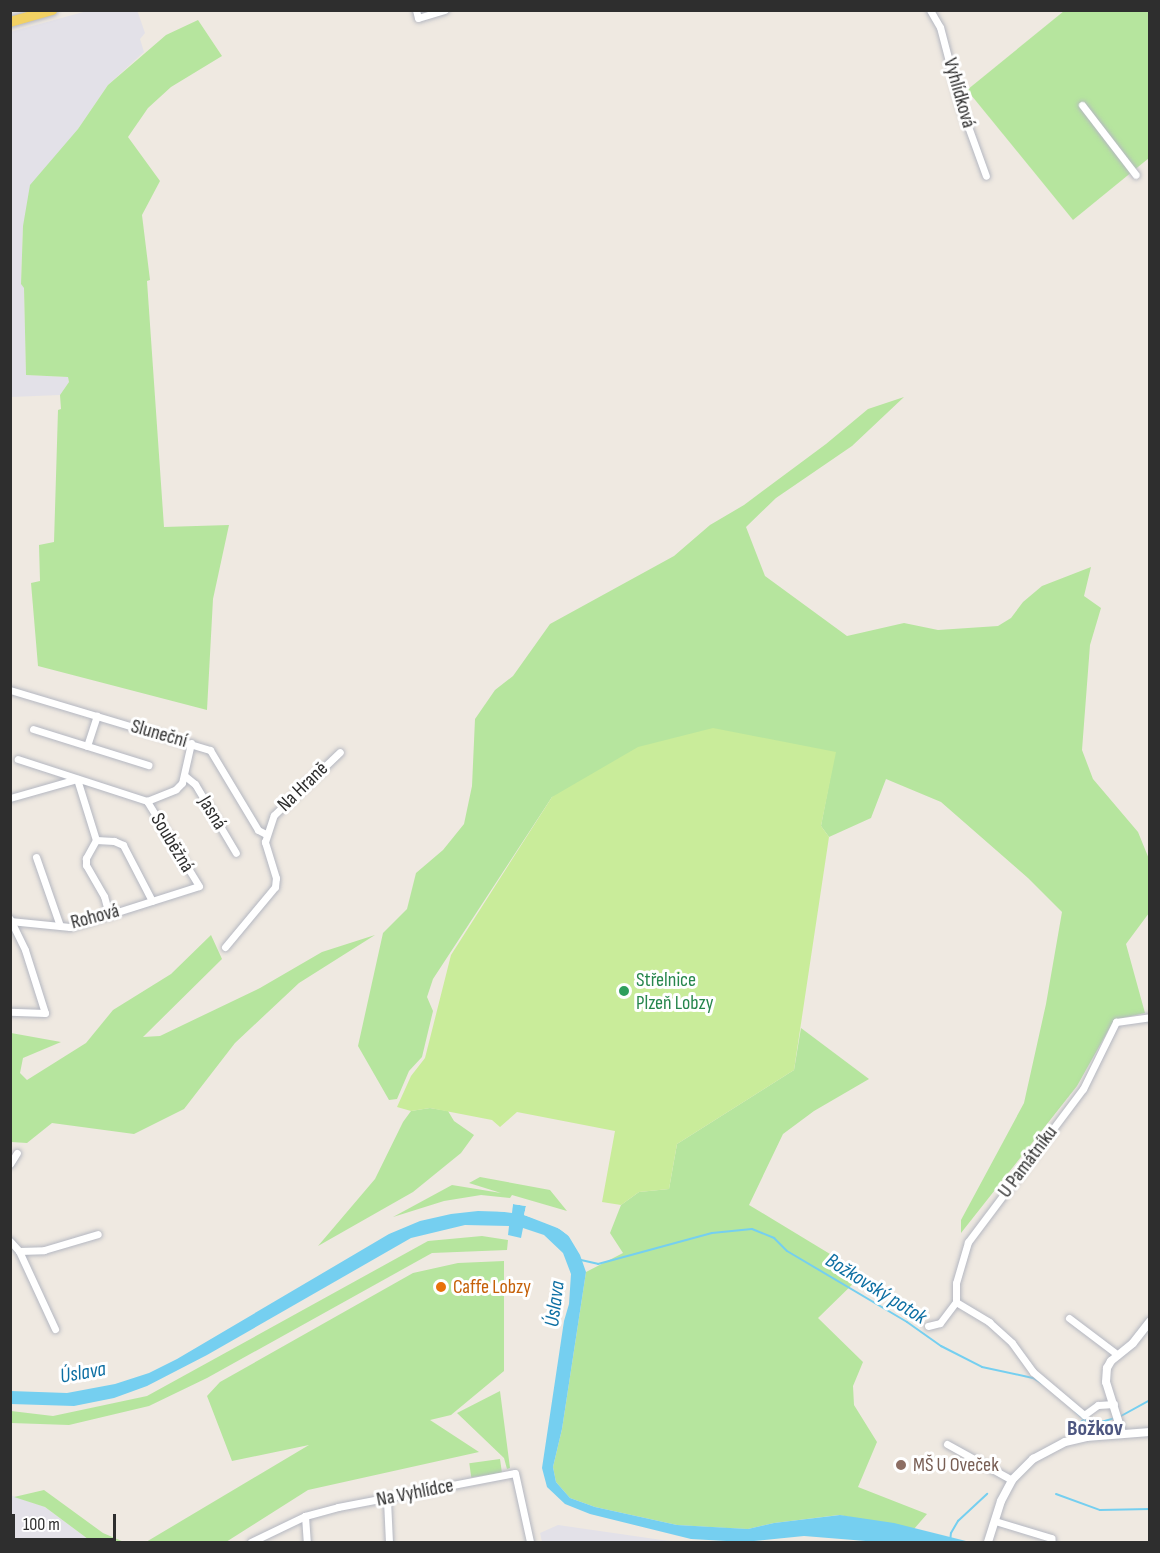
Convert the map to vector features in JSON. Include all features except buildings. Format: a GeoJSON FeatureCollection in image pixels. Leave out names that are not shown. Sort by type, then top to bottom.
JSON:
{"type":"FeatureCollection","features":[{"type":"Feature","properties":{"kind":"main road"},"geometry":{"type":"LineString","coordinates":[[10,22],[52,10]]}},
{"type":"Feature","properties":{"kind":"street"},"geometry":{"type":"LineString","coordinates":[[416,10],[418,18],[445,10]]}},
{"type":"Feature","properties":{"kind":"street","name":"Vyhlídková"},"geometry":{"type":"LineString","coordinates":[[930,10],[940,27],[961,107],[986,176]]}},
{"type":"Feature","properties":{"kind":"street"},"geometry":{"type":"LineString","coordinates":[[1082,105],[1136,175]]}},
{"type":"Feature","properties":{"kind":"street","name":"Sluneční"},"geometry":{"type":"LineString","coordinates":[[10,690],[210,750],[258,830],[266,834]]}},
{"type":"Feature","properties":{"kind":"street"},"geometry":{"type":"LineString","coordinates":[[87,746],[97,716]]}},
{"type":"Feature","properties":{"kind":"street"},"geometry":{"type":"LineString","coordinates":[[33,729],[148,765]]}},
{"type":"Feature","properties":{"kind":"street"},"geometry":{"type":"LineString","coordinates":[[147,801],[176,789],[185,776],[190,743]]}},
{"type":"Feature","properties":{"kind":"street","name":"Na Hraně"},"geometry":{"type":"LineString","coordinates":[[225,947],[275,887],[276,880],[266,852],[266,834],[269,824],[280,808],[340,752]]}},
{"type":"Feature","properties":{"kind":"street","name":"Souběžná"},"geometry":{"type":"LineString","coordinates":[[18,759],[147,801],[199,886]]}},
{"type":"Feature","properties":{"kind":"street","name":"Jasná"},"geometry":{"type":"LineString","coordinates":[[185,776],[195,784],[236,853]]}},
{"type":"Feature","properties":{"kind":"street"},"geometry":{"type":"LineString","coordinates":[[10,798],[77,779],[96,840],[86,858],[86,865],[104,896],[110,915]]}},
{"type":"Feature","properties":{"kind":"street"},"geometry":{"type":"LineString","coordinates":[[96,840],[114,840],[123,845],[152,901]]}},
{"type":"Feature","properties":{"kind":"street","name":"Rohová"},"geometry":{"type":"LineString","coordinates":[[36,857],[60,926],[70,927],[199,886]]}},
{"type":"Feature","properties":{"kind":"street"},"geometry":{"type":"LineString","coordinates":[[11,920],[60,926]]}},
{"type":"Feature","properties":{"kind":"street"},"geometry":{"type":"LineString","coordinates":[[10,1012],[45,1013],[25,950],[11,920]]}},
{"type":"Feature","properties":{"kind":"street","name":"U Památníku"},"geometry":{"type":"LineString","coordinates":[[956,1302],[956,1283],[968,1242],[1083,1089],[1116,1022],[1149,1017]]}},
{"type":"Feature","properties":{"kind":"street"},"geometry":{"type":"LineString","coordinates":[[10,1164],[17,1153]]}},
{"type":"Feature","properties":{"kind":"street"},"geometry":{"type":"LineString","coordinates":[[19,1251],[44,1250],[98,1234]]}},
{"type":"Feature","properties":{"kind":"street"},"geometry":{"type":"LineString","coordinates":[[10,1241],[19,1251],[55,1329]]}},
{"type":"Feature","properties":{"kind":"street"},"geometry":{"type":"LineString","coordinates":[[928,1326],[940,1323],[956,1302],[989,1322],[1012,1343],[1033,1372],[1084,1414],[1098,1406],[1115,1408]]}},
{"type":"Feature","properties":{"kind":"street"},"geometry":{"type":"LineString","coordinates":[[1069,1318],[1118,1355]]}},
{"type":"Feature","properties":{"kind":"street"},"geometry":{"type":"LineString","coordinates":[[1122,1434],[1106,1375],[1111,1361],[1138,1338],[1149,1321]]}},
{"type":"Feature","properties":{"kind":"street"},"geometry":{"type":"LineString","coordinates":[[1138,1338],[1149,1339]]}},
{"type":"Feature","properties":{"kind":"street"},"geometry":{"type":"LineString","coordinates":[[988,1542],[1012,1480],[1033,1459],[1065,1442],[1086,1437],[1148,1434]]}},
{"type":"Feature","properties":{"kind":"street"},"geometry":{"type":"LineString","coordinates":[[947,1444],[1012,1480]]}},
{"type":"Feature","properties":{"kind":"street","name":"Na Vyhlídce"},"geometry":{"type":"LineString","coordinates":[[251,1542],[305,1516],[515,1473],[530,1542]]}},
{"type":"Feature","properties":{"kind":"street"},"geometry":{"type":"LineString","coordinates":[[387,1500],[389,1542]]}},
{"type":"Feature","properties":{"kind":"street"},"geometry":{"type":"LineString","coordinates":[[305,1516],[307,1542]]}},
{"type":"Feature","properties":{"kind":"street"},"geometry":{"type":"LineString","coordinates":[[994,1522],[1051,1538],[1052,1542]]}},
{"type":"Feature","properties":{"kind":"shaded area"},"geometry":{"type":"Polygon","coordinates":[[[137,10],[145,33],[140,39],[144,52],[108,85],[78,129],[23,226],[21,284],[24,287],[26,375],[68,377],[69,382],[60,395],[11,397],[11,404],[10,32],[87,11],[137,10]]]}},
{"type":"Feature","properties":{"kind":"shaded area"},"geometry":{"type":"Polygon","coordinates":[[[10,1495],[45,1507],[92,1542],[11,1542],[10,1495]]]}},
{"type":"Feature","properties":{"kind":"shaded area"},"geometry":{"type":"Polygon","coordinates":[[[558,1525],[683,1542],[542,1542],[540,1533],[558,1525]]]}},
{"type":"Feature","properties":{"kind":"green space"},"geometry":{"type":"Polygon","coordinates":[[[1064,11],[1149,11],[1149,158],[1073,220],[967,90],[1064,11]]]}},
{"type":"Feature","properties":{"kind":"green space"},"geometry":{"type":"Polygon","coordinates":[[[198,20],[222,56],[171,87],[148,108],[128,137],[160,181],[142,215],[150,280],[147,281],[164,527],[229,525],[213,599],[207,710],[38,666],[31,583],[40,581],[39,545],[54,542],[58,410],[61,409],[60,395],[69,382],[68,377],[26,375],[24,288],[21,284],[23,226],[30,185],[78,129],[108,85],[166,35],[198,20]]]}},
{"type":"Feature","properties":{"kind":"green space"},"geometry":{"type":"Polygon","coordinates":[[[904,397],[852,446],[776,498],[746,527],[765,576],[847,636],[904,623],[938,630],[998,626],[1011,618],[1023,602],[1042,586],[1091,567],[1084,596],[1101,608],[1090,645],[1082,750],[1093,779],[1138,832],[1149,859],[1149,913],[1126,944],[1145,1013],[1114,1020],[1077,1086],[961,1233],[961,1220],[1024,1103],[1046,1004],[1062,912],[1028,878],[941,802],[886,779],[871,818],[829,837],[821,826],[835,752],[552,797],[433,979],[427,997],[433,1011],[422,1057],[409,1071],[397,1099],[389,1100],[358,1046],[383,933],[407,909],[416,873],[443,850],[464,824],[472,786],[475,719],[495,690],[513,676],[550,624],[674,556],[710,525],[744,505],[826,444],[868,409],[904,397]]]}},
{"type":"Feature","properties":{"kind":"green space","name":"Střelnice Plzeň Lobzy"},"geometry":{"type":"Polygon","coordinates":[[[713,728],[836,752],[821,826],[829,837],[794,1070],[677,1144],[669,1189],[639,1192],[621,1205],[602,1202],[615,1131],[517,1112],[500,1127],[492,1120],[430,1108],[411,1111],[397,1107],[411,1076],[425,1058],[451,955],[552,797],[638,747],[713,728]]]}},
{"type":"Feature","properties":{"kind":"green space"},"geometry":{"type":"Polygon","coordinates":[[[211,935],[222,959],[143,1037],[160,1036],[260,988],[322,952],[375,935],[299,983],[235,1043],[184,1109],[134,1134],[52,1123],[27,1143],[11,1142],[11,1033],[61,1042],[23,1058],[20,1073],[27,1080],[86,1043],[113,1010],[171,974],[211,935]]]}},
{"type":"Feature","properties":{"kind":"green space"},"geometry":{"type":"Polygon","coordinates":[[[801,1028],[869,1079],[814,1111],[783,1134],[749,1205],[863,1274],[818,1318],[863,1362],[853,1386],[854,1405],[877,1442],[858,1487],[927,1514],[914,1529],[839,1515],[774,1523],[748,1529],[677,1525],[595,1507],[570,1498],[556,1482],[553,1467],[562,1429],[586,1272],[623,1253],[610,1233],[621,1205],[639,1192],[669,1189],[677,1144],[794,1070],[801,1028]]]}},
{"type":"Feature","properties":{"kind":"green space"},"geometry":{"type":"Polygon","coordinates":[[[430,1108],[448,1111],[454,1121],[474,1135],[461,1153],[413,1192],[318,1246],[375,1179],[403,1122],[411,1111],[430,1108]]]}},
{"type":"Feature","properties":{"kind":"green space"},"geometry":{"type":"Polygon","coordinates":[[[480,1177],[550,1190],[567,1211],[512,1195],[510,1198],[481,1195],[444,1201],[393,1217],[452,1185],[501,1193],[469,1183],[480,1177]]]}},
{"type":"Feature","properties":{"kind":"green space"},"geometry":{"type":"Polygon","coordinates":[[[482,1236],[508,1240],[507,1250],[432,1253],[207,1378],[149,1406],[69,1425],[11,1423],[11,1411],[53,1416],[147,1396],[428,1241],[482,1236]]]}},
{"type":"Feature","properties":{"kind":"green space"},"geometry":{"type":"Polygon","coordinates":[[[504,1261],[504,1371],[451,1415],[430,1420],[479,1452],[308,1490],[226,1542],[146,1542],[309,1445],[232,1461],[207,1396],[220,1382],[413,1273],[458,1263],[504,1261]]]}},
{"type":"Feature","properties":{"kind":"green space"},"geometry":{"type":"Polygon","coordinates":[[[500,1391],[510,1468],[507,1469],[504,1458],[457,1413],[500,1391]]]}},
{"type":"Feature","properties":{"kind":"green space"},"geometry":{"type":"Polygon","coordinates":[[[500,1459],[502,1473],[471,1477],[469,1463],[500,1459]]]}},
{"type":"Feature","properties":{"kind":"green space"},"geometry":{"type":"Polygon","coordinates":[[[44,1490],[103,1533],[124,1542],[92,1542],[45,1507],[14,1497],[44,1490]]]}},
{"type":"Feature","properties":{"kind":"water"},"geometry":{"type":"Polygon","coordinates":[[[513,1204],[526,1206],[524,1215],[552,1224],[568,1235],[580,1255],[586,1272],[562,1429],[553,1467],[556,1482],[570,1498],[595,1507],[677,1525],[748,1529],[774,1523],[840,1515],[894,1523],[970,1542],[878,1542],[804,1536],[744,1542],[691,1539],[590,1514],[565,1504],[547,1487],[542,1468],[564,1321],[569,1304],[571,1274],[563,1253],[544,1235],[523,1228],[521,1238],[508,1235],[509,1226],[465,1225],[411,1238],[207,1355],[147,1386],[114,1398],[74,1406],[11,1404],[10,1391],[67,1393],[115,1384],[149,1373],[177,1359],[389,1234],[420,1221],[451,1214],[478,1211],[511,1212],[513,1204]]]}},
{"type":"Feature","properties":{"kind":"pier"},"geometry":{"type":"Polygon","coordinates":[[[512,1201],[527,1203],[528,1213],[562,1226],[573,1237],[585,1260],[571,1238],[560,1229],[524,1215],[526,1206],[513,1204],[512,1213],[497,1211],[497,1208],[509,1209],[512,1201]]]}},
{"type":"Feature","properties":{"kind":"waterway","name":"Božkovský potok"},"geometry":{"type":"LineString","coordinates":[[581,1260],[598,1264],[712,1233],[752,1229],[774,1238],[787,1251],[907,1322],[941,1346],[982,1367],[1033,1378],[1043,1384]]}},
{"type":"Feature","properties":{"kind":"waterway","name":"Božkovský potok"},"geometry":{"type":"LineString","coordinates":[[1121,1416],[1150,1400]]}},
{"type":"Feature","properties":{"kind":"waterway","name":"Božkovský potok"},"geometry":{"type":"LineString","coordinates":[[1075,1411],[1086,1421],[1101,1422],[1115,1418]]}},
{"type":"Feature","properties":{"kind":"waterway"},"geometry":{"type":"LineString","coordinates":[[1077,1426],[1083,1420]]}},
{"type":"Feature","properties":{"kind":"waterway"},"geometry":{"type":"LineString","coordinates":[[950,1542],[951,1533],[958,1521],[987,1494]]}},
{"type":"Feature","properties":{"kind":"waterway"},"geometry":{"type":"LineString","coordinates":[[1056,1494],[1100,1510],[1150,1509]]}},
{"type":"Feature","properties":{"kind":"place","name":"Střelnice Plzeň Lobzy"},"geometry":{"type":"Point","coordinates":[624,991]}},
{"type":"Feature","properties":{"kind":"place","name":"Caffe Lobzy"},"geometry":{"type":"Point","coordinates":[441,1287]}},
{"type":"Feature","properties":{"kind":"place","name":"MŠ U Oveček"},"geometry":{"type":"Point","coordinates":[901,1465]}},
{"type":"Feature","properties":{"kind":"district","name":"Božkov"},"geometry":{"type":"Point","coordinates":[1095,1429]}},
{"type":"Feature","properties":{"kind":"water label","name":"Úslava"},"geometry":{"type":"Point","coordinates":[555,1304]}},
{"type":"Feature","properties":{"kind":"water label","name":"Úslava"},"geometry":{"type":"Point","coordinates":[83,1373]}}]}
